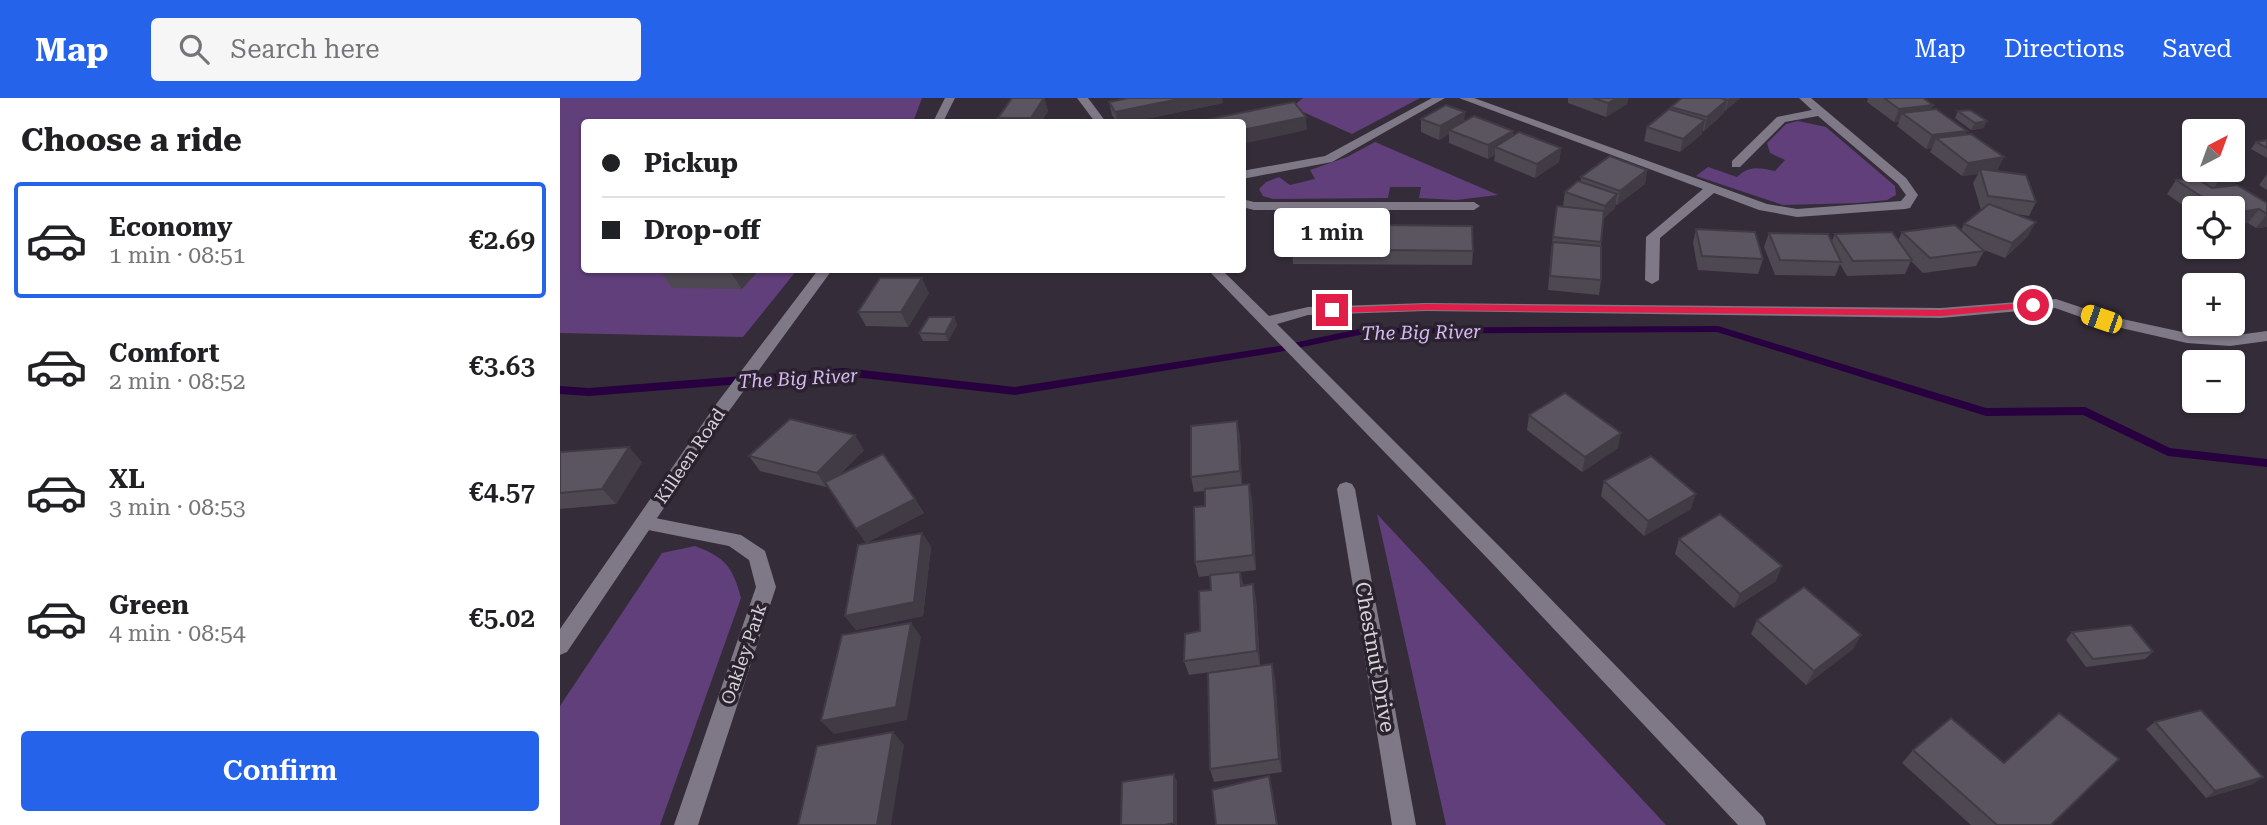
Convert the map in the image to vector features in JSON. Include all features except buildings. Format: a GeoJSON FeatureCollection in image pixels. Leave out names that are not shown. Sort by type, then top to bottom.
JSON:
{"type":"FeatureCollection","features":[{"type":"Feature","properties":{"kind":"street"},"geometry":{"type":"LineString","coordinates":[[940,119],[950,98]]}},
{"type":"Feature","properties":{"kind":"street"},"geometry":{"type":"LineString","coordinates":[[1083,98],[1099,119]]}},
{"type":"Feature","properties":{"kind":"street"},"geometry":{"type":"LineString","coordinates":[[1246,174],[1328,159],[1440,98]]}},
{"type":"Feature","properties":{"kind":"street"},"geometry":{"type":"LineString","coordinates":[[1464,98],[1764,207],[1797,213],[1905,205],[1912,195],[1902,181],[1804,98]]}},
{"type":"Feature","properties":{"kind":"street"},"geometry":{"type":"LineString","coordinates":[[1736,164],[1781,119],[1820,112]]}},
{"type":"Feature","properties":{"kind":"street"},"geometry":{"type":"LineString","coordinates":[[1652,280],[1653,237],[1714,187]]}},
{"type":"Feature","properties":{"kind":"street"},"geometry":{"type":"LineString","coordinates":[[1246,204],[1474,206]]}},
{"type":"Feature","properties":{"kind":"street","name":"Killeen Road"},"geometry":{"type":"LineString","coordinates":[[560,646],[770,340],[823,273]]}},
{"type":"Feature","properties":{"kind":"street"},"geometry":{"type":"LineString","coordinates":[[1218,273],[1755,825]]}},
{"type":"Feature","properties":{"kind":"street"},"geometry":{"type":"LineString","coordinates":[[1265,322],[1308,311],[1426,307],[1941,313],[2056,303],[2101,319],[2187,338],[2230,341],[2267,336]]}},
{"type":"Feature","properties":{"kind":"street","name":"Chestnut Drive"},"geometry":{"type":"LineString","coordinates":[[1346,489],[1404,825]]}},
{"type":"Feature","properties":{"kind":"street","name":"Oakley Park"},"geometry":{"type":"LineString","coordinates":[[645,523],[734,540],[758,556],[766,587],[686,825]]}},
{"type":"Feature","properties":{"kind":"shaded area"},"geometry":{"type":"Polygon","coordinates":[[[560,98],[922,98],[914,119],[581,119],[581,273],[795,273],[743,337],[560,333],[560,98]]]}},
{"type":"Feature","properties":{"kind":"shaded area"},"geometry":{"type":"Polygon","coordinates":[[[1303,98],[1420,98],[1352,134],[1292,107],[1303,98]]]}},
{"type":"Feature","properties":{"kind":"shaded area"},"geometry":{"type":"Polygon","coordinates":[[[1798,121],[1826,127],[1895,186],[1896,195],[1887,200],[1858,203],[1783,205],[1696,176],[1708,167],[1737,177],[1751,169],[1775,171],[1785,160],[1770,153],[1767,143],[1786,124],[1798,121]]]}},
{"type":"Feature","properties":{"kind":"shaded area"},"geometry":{"type":"Polygon","coordinates":[[[1375,142],[1498,195],[1456,200],[1419,198],[1421,187],[1390,187],[1388,198],[1273,199],[1263,196],[1259,189],[1266,182],[1279,177],[1290,185],[1315,179],[1310,170],[1347,157],[1375,142]]]}},
{"type":"Feature","properties":{"kind":"shaded area"},"geometry":{"type":"Polygon","coordinates":[[[1377,514],[1666,825],[1446,825],[1377,514]]]}},
{"type":"Feature","properties":{"kind":"shaded area"},"geometry":{"type":"Polygon","coordinates":[[[695,546],[726,564],[741,598],[660,825],[560,825],[560,706],[662,553],[695,546]]]}},
{"type":"Feature","properties":{"kind":"waterway","name":"The Big River"},"geometry":{"type":"LineString","coordinates":[[560,390],[589,392],[844,372],[1015,391],[1279,349],[1364,331],[1718,329],[1986,412],[2085,411],[2168,452],[2267,463]]}},
{"type":"Feature","properties":{"kind":"route"},"geometry":{"type":"LineString","coordinates":[[1332,310],[1426,307],[1941,313],[2033,305]]}}]}
